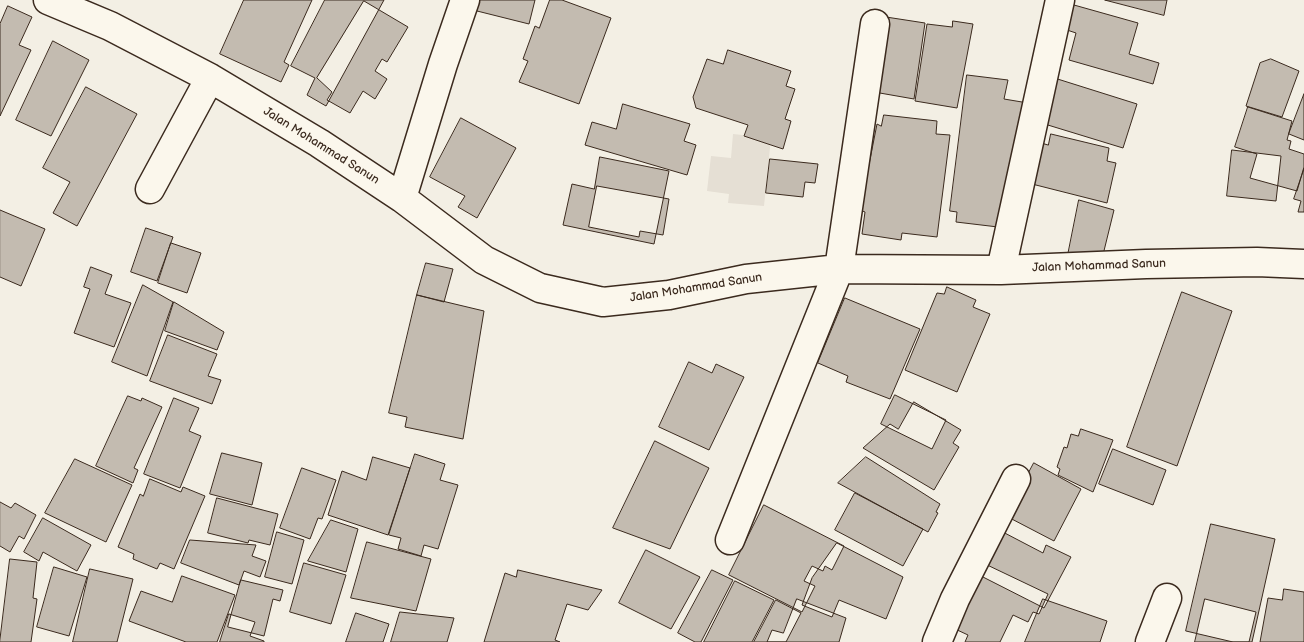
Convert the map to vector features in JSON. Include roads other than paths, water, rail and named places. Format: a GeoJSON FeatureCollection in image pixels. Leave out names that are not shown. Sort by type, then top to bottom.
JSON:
{"type":"FeatureCollection","features":[{"type":"Feature","properties":{"kind":"street","name":"Jalan Mohammad Sanun"},"geometry":{"type":"LineString","coordinates":[[50,0],[110,26],[210,78],[319,143],[402,198],[484,260],[540,288],[603,302],[669,295],[746,279],[839,269],[1001,270],[1146,264],[1248,262],[1304,264]]}},
{"type":"Feature","properties":{"kind":"street"},"geometry":{"type":"LineString","coordinates":[[402,198],[443,64],[465,0]]}},
{"type":"Feature","properties":{"kind":"street"},"geometry":{"type":"LineString","coordinates":[[1001,270],[1060,0]]}},
{"type":"Feature","properties":{"kind":"street"},"geometry":{"type":"LineString","coordinates":[[730,540],[839,269],[875,24]]}},
{"type":"Feature","properties":{"kind":"street"},"geometry":{"type":"LineString","coordinates":[[150,189],[210,78]]}},
{"type":"Feature","properties":{"kind":"street"},"geometry":{"type":"LineString","coordinates":[[937,642],[955,600],[1016,479]]}},
{"type":"Feature","properties":{"kind":"street"},"geometry":{"type":"LineString","coordinates":[[1150,642],[1168,598]]}}]}
